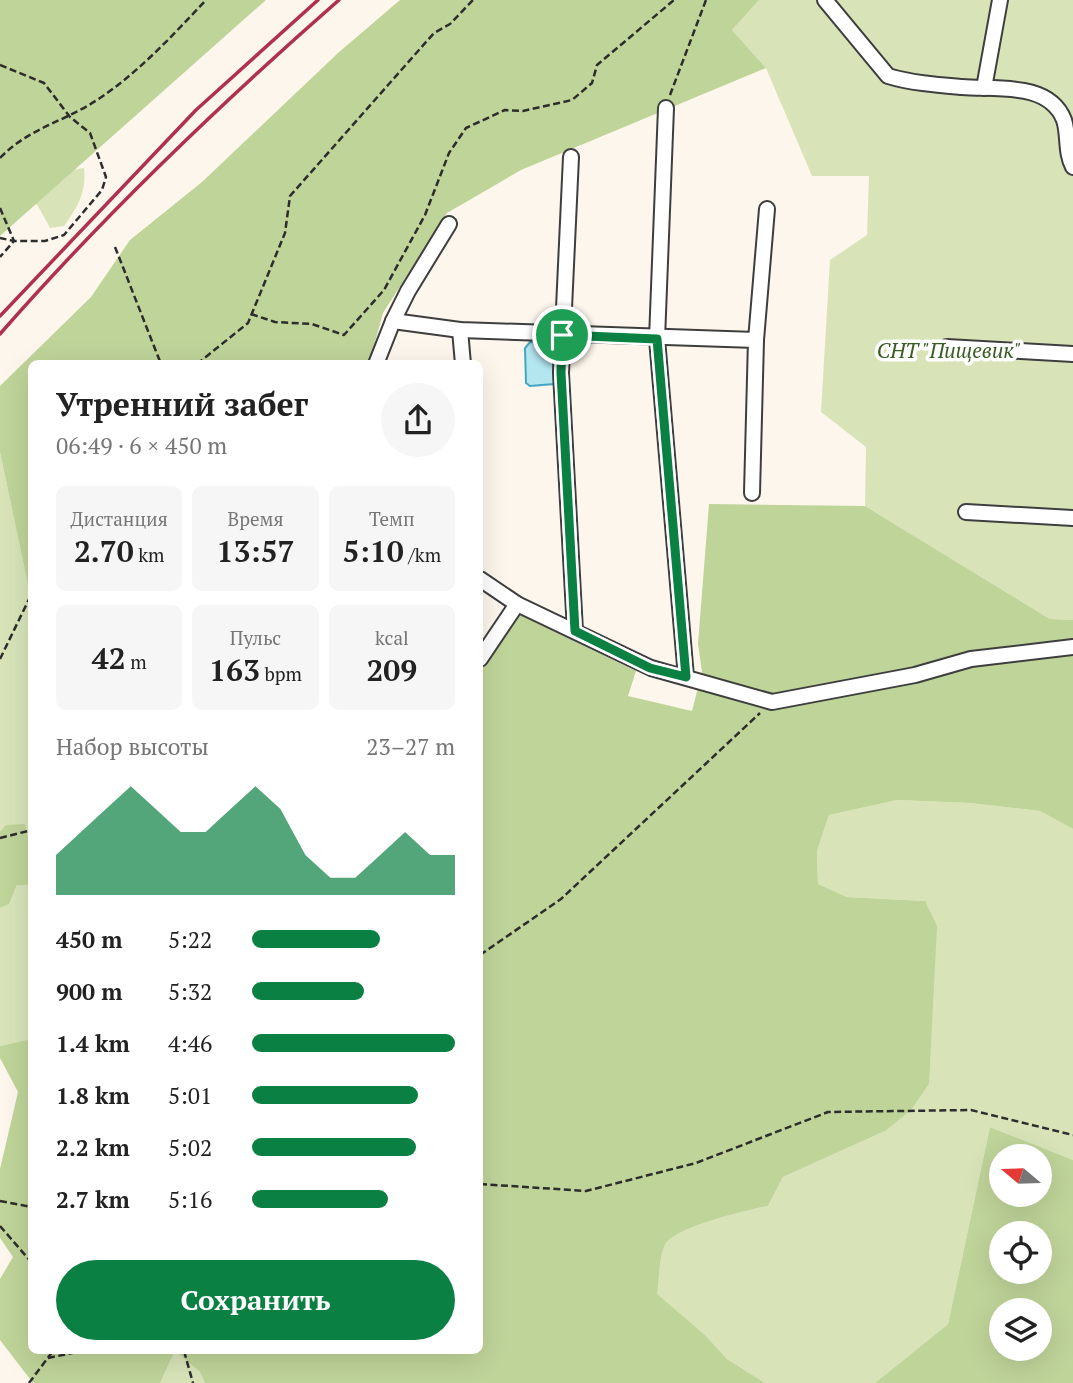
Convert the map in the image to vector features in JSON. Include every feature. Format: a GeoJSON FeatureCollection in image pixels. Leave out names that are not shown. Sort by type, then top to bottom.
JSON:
{"type":"FeatureCollection","features":[{"type":"Feature","properties":{"kind":"street"},"geometry":{"type":"LineString","coordinates":[[825,0],[888,76],[984,88],[999,86],[1027,92],[1053,104],[1063,120],[1073,167]]}},
{"type":"Feature","properties":{"kind":"street"},"geometry":{"type":"LineString","coordinates":[[984,88],[1000,0]]}},
{"type":"Feature","properties":{"kind":"street"},"geometry":{"type":"LineString","coordinates":[[666,108],[657,339],[686,677]]}},
{"type":"Feature","properties":{"kind":"street"},"geometry":{"type":"LineString","coordinates":[[571,157],[561,373],[575,631]]}},
{"type":"Feature","properties":{"kind":"street"},"geometry":{"type":"LineString","coordinates":[[752,493],[756,340],[767,209]]}},
{"type":"Feature","properties":{"kind":"street"},"geometry":{"type":"LineString","coordinates":[[378,360],[408,291],[449,224]]}},
{"type":"Feature","properties":{"kind":"street"},"geometry":{"type":"LineString","coordinates":[[393,321],[460,330],[657,339],[756,340]]}},
{"type":"Feature","properties":{"kind":"street"},"geometry":{"type":"LineString","coordinates":[[460,330],[463,360]]}},
{"type":"Feature","properties":{"kind":"street"},"geometry":{"type":"LineString","coordinates":[[947,347],[1073,354]]}},
{"type":"Feature","properties":{"kind":"street"},"geometry":{"type":"LineString","coordinates":[[966,512],[1073,518]]}},
{"type":"Feature","properties":{"kind":"street"},"geometry":{"type":"LineString","coordinates":[[483,581],[517,604],[650,668],[772,702],[915,676],[971,659],[1073,647]]}},
{"type":"Feature","properties":{"kind":"street"},"geometry":{"type":"LineString","coordinates":[[483,655],[517,604]]}},
{"type":"Feature","properties":{"kind":"path"},"geometry":{"type":"LineString","coordinates":[[0,158],[16,141],[34,130],[70,117],[102,97],[158,51],[206,0]]}},
{"type":"Feature","properties":{"kind":"path"},"geometry":{"type":"LineString","coordinates":[[202,360],[248,323],[285,233],[290,196],[433,33],[450,24],[473,0]]}},
{"type":"Feature","properties":{"kind":"path"},"geometry":{"type":"LineString","coordinates":[[251,314],[275,322],[312,324],[344,334],[384,290],[425,215],[449,153],[466,128],[505,110],[523,111],[572,100],[592,83],[597,65],[674,0]]}},
{"type":"Feature","properties":{"kind":"path"},"geometry":{"type":"LineString","coordinates":[[666,108],[706,0]]}},
{"type":"Feature","properties":{"kind":"path"},"geometry":{"type":"LineString","coordinates":[[0,65],[44,83],[70,117],[90,133],[102,159],[106,177],[102,190],[64,235],[45,241],[0,238]]}},
{"type":"Feature","properties":{"kind":"path"},"geometry":{"type":"LineString","coordinates":[[0,208],[14,241]]}},
{"type":"Feature","properties":{"kind":"path"},"geometry":{"type":"LineString","coordinates":[[0,257],[14,241]]}},
{"type":"Feature","properties":{"kind":"path"},"geometry":{"type":"LineString","coordinates":[[115,247],[159,360]]}},
{"type":"Feature","properties":{"kind":"path"},"geometry":{"type":"LineString","coordinates":[[0,659],[28,601]]}},
{"type":"Feature","properties":{"kind":"path"},"geometry":{"type":"LineString","coordinates":[[483,953],[561,899],[772,702]]}},
{"type":"Feature","properties":{"kind":"path"},"geometry":{"type":"LineString","coordinates":[[0,838],[28,831]]}},
{"type":"Feature","properties":{"kind":"path"},"geometry":{"type":"LineString","coordinates":[[483,1184],[586,1191],[696,1163],[828,1112],[971,1110],[1073,1135]]}},
{"type":"Feature","properties":{"kind":"path"},"geometry":{"type":"LineString","coordinates":[[0,1201],[28,1206]]}},
{"type":"Feature","properties":{"kind":"path"},"geometry":{"type":"LineString","coordinates":[[0,1226],[28,1258]]}},
{"type":"Feature","properties":{"kind":"path"},"geometry":{"type":"LineString","coordinates":[[29,1383],[51,1354]]}},
{"type":"Feature","properties":{"kind":"path"},"geometry":{"type":"LineString","coordinates":[[48,1358],[67,1354]]}},
{"type":"Feature","properties":{"kind":"path"},"geometry":{"type":"LineString","coordinates":[[185,1354],[193,1383]]}},
{"type":"Feature","properties":{"kind":"green space"},"geometry":{"type":"Polygon","coordinates":[[[0,0],[266,0],[0,236],[0,0]]]}},
{"type":"Feature","properties":{"kind":"green space"},"geometry":{"type":"Polygon","coordinates":[[[400,0],[759,0],[732,30],[766,68],[521,170],[447,213],[383,313],[370,360],[28,360],[28,585],[0,452],[0,386],[91,297],[130,240],[202,182],[338,53],[400,0]]]}},
{"type":"Feature","properties":{"kind":"green space","name":"СНТ \"Пищевик\""},"geometry":{"type":"Polygon","coordinates":[[[759,0],[1073,0],[1073,620],[1050,619],[865,506],[866,447],[821,412],[830,260],[867,235],[869,176],[812,176],[766,68],[732,30],[759,0]]]}},
{"type":"Feature","properties":{"kind":"green space"},"geometry":{"type":"Polygon","coordinates":[[[0,102],[61,172],[84,168],[84,185],[80,199],[64,226],[50,228],[38,206],[22,191],[0,102]]]}},
{"type":"Feature","properties":{"kind":"green space"},"geometry":{"type":"Polygon","coordinates":[[[0,452],[28,585],[28,850],[6,825],[0,831],[0,452]]]}},
{"type":"Feature","properties":{"kind":"green space"},"geometry":{"type":"Polygon","coordinates":[[[709,504],[865,506],[1050,619],[1073,620],[1073,829],[1040,811],[970,803],[897,800],[829,815],[817,851],[818,884],[847,897],[925,901],[937,926],[929,1084],[911,1110],[885,1131],[783,1177],[768,1206],[696,1226],[671,1238],[665,1245],[657,1294],[705,1335],[727,1359],[765,1383],[205,1383],[200,1372],[179,1354],[483,1354],[483,665],[518,614],[636,671],[628,696],[692,711],[702,672],[698,644],[709,504]]]}},
{"type":"Feature","properties":{"kind":"green space"},"geometry":{"type":"Polygon","coordinates":[[[896,800],[970,803],[1040,811],[1073,829],[1073,1160],[1052,1152],[1052,1144],[1033,1144],[990,1127],[948,1324],[875,1383],[765,1383],[727,1359],[705,1335],[656,1294],[661,1256],[671,1238],[712,1220],[768,1206],[783,1177],[885,1131],[925,901],[847,897],[818,884],[817,851],[829,815],[896,800]]]}},
{"type":"Feature","properties":{"kind":"green space"},"geometry":{"type":"Polygon","coordinates":[[[25,824],[28,838],[28,885],[17,885],[9,904],[0,908],[0,831],[6,825],[25,824]]]}},
{"type":"Feature","properties":{"kind":"green space"},"geometry":{"type":"Polygon","coordinates":[[[17,885],[28,885],[28,1040],[0,1046],[0,908],[9,904],[17,885]]]}},
{"type":"Feature","properties":{"kind":"green space"},"geometry":{"type":"Polygon","coordinates":[[[28,1040],[28,1354],[174,1354],[160,1383],[33,1383],[0,1340],[0,1279],[13,1257],[0,1238],[0,1169],[18,1092],[0,1058],[0,1046],[28,1040]]]}},
{"type":"Feature","properties":{"kind":"green space"},"geometry":{"type":"Polygon","coordinates":[[[990,1127],[1033,1144],[989,1144],[989,1208],[1052,1208],[1052,1152],[1073,1160],[1073,1383],[875,1383],[948,1324],[990,1127]]]}},
{"type":"Feature","properties":{"kind":"green space"},"geometry":{"type":"Polygon","coordinates":[[[174,1354],[179,1354],[200,1372],[205,1383],[160,1383],[174,1354]]]}},
{"type":"Feature","properties":{"kind":"water"},"geometry":{"type":"Polygon","coordinates":[[[530,342],[552,344],[554,384],[530,386],[526,383],[525,348],[530,342]]]}},
{"type":"Feature","properties":{"kind":"railway"},"geometry":{"type":"LineString","coordinates":[[0,316],[196,110],[318,0]]}},
{"type":"Feature","properties":{"kind":"railway"},"geometry":{"type":"LineString","coordinates":[[0,334],[80,246],[164,161],[339,0]]}},
{"type":"Feature","properties":{"kind":"route"},"geometry":{"type":"LineString","coordinates":[[562,335],[657,339],[665,461],[686,677],[650,668],[575,631],[561,373],[562,335]]}}]}
